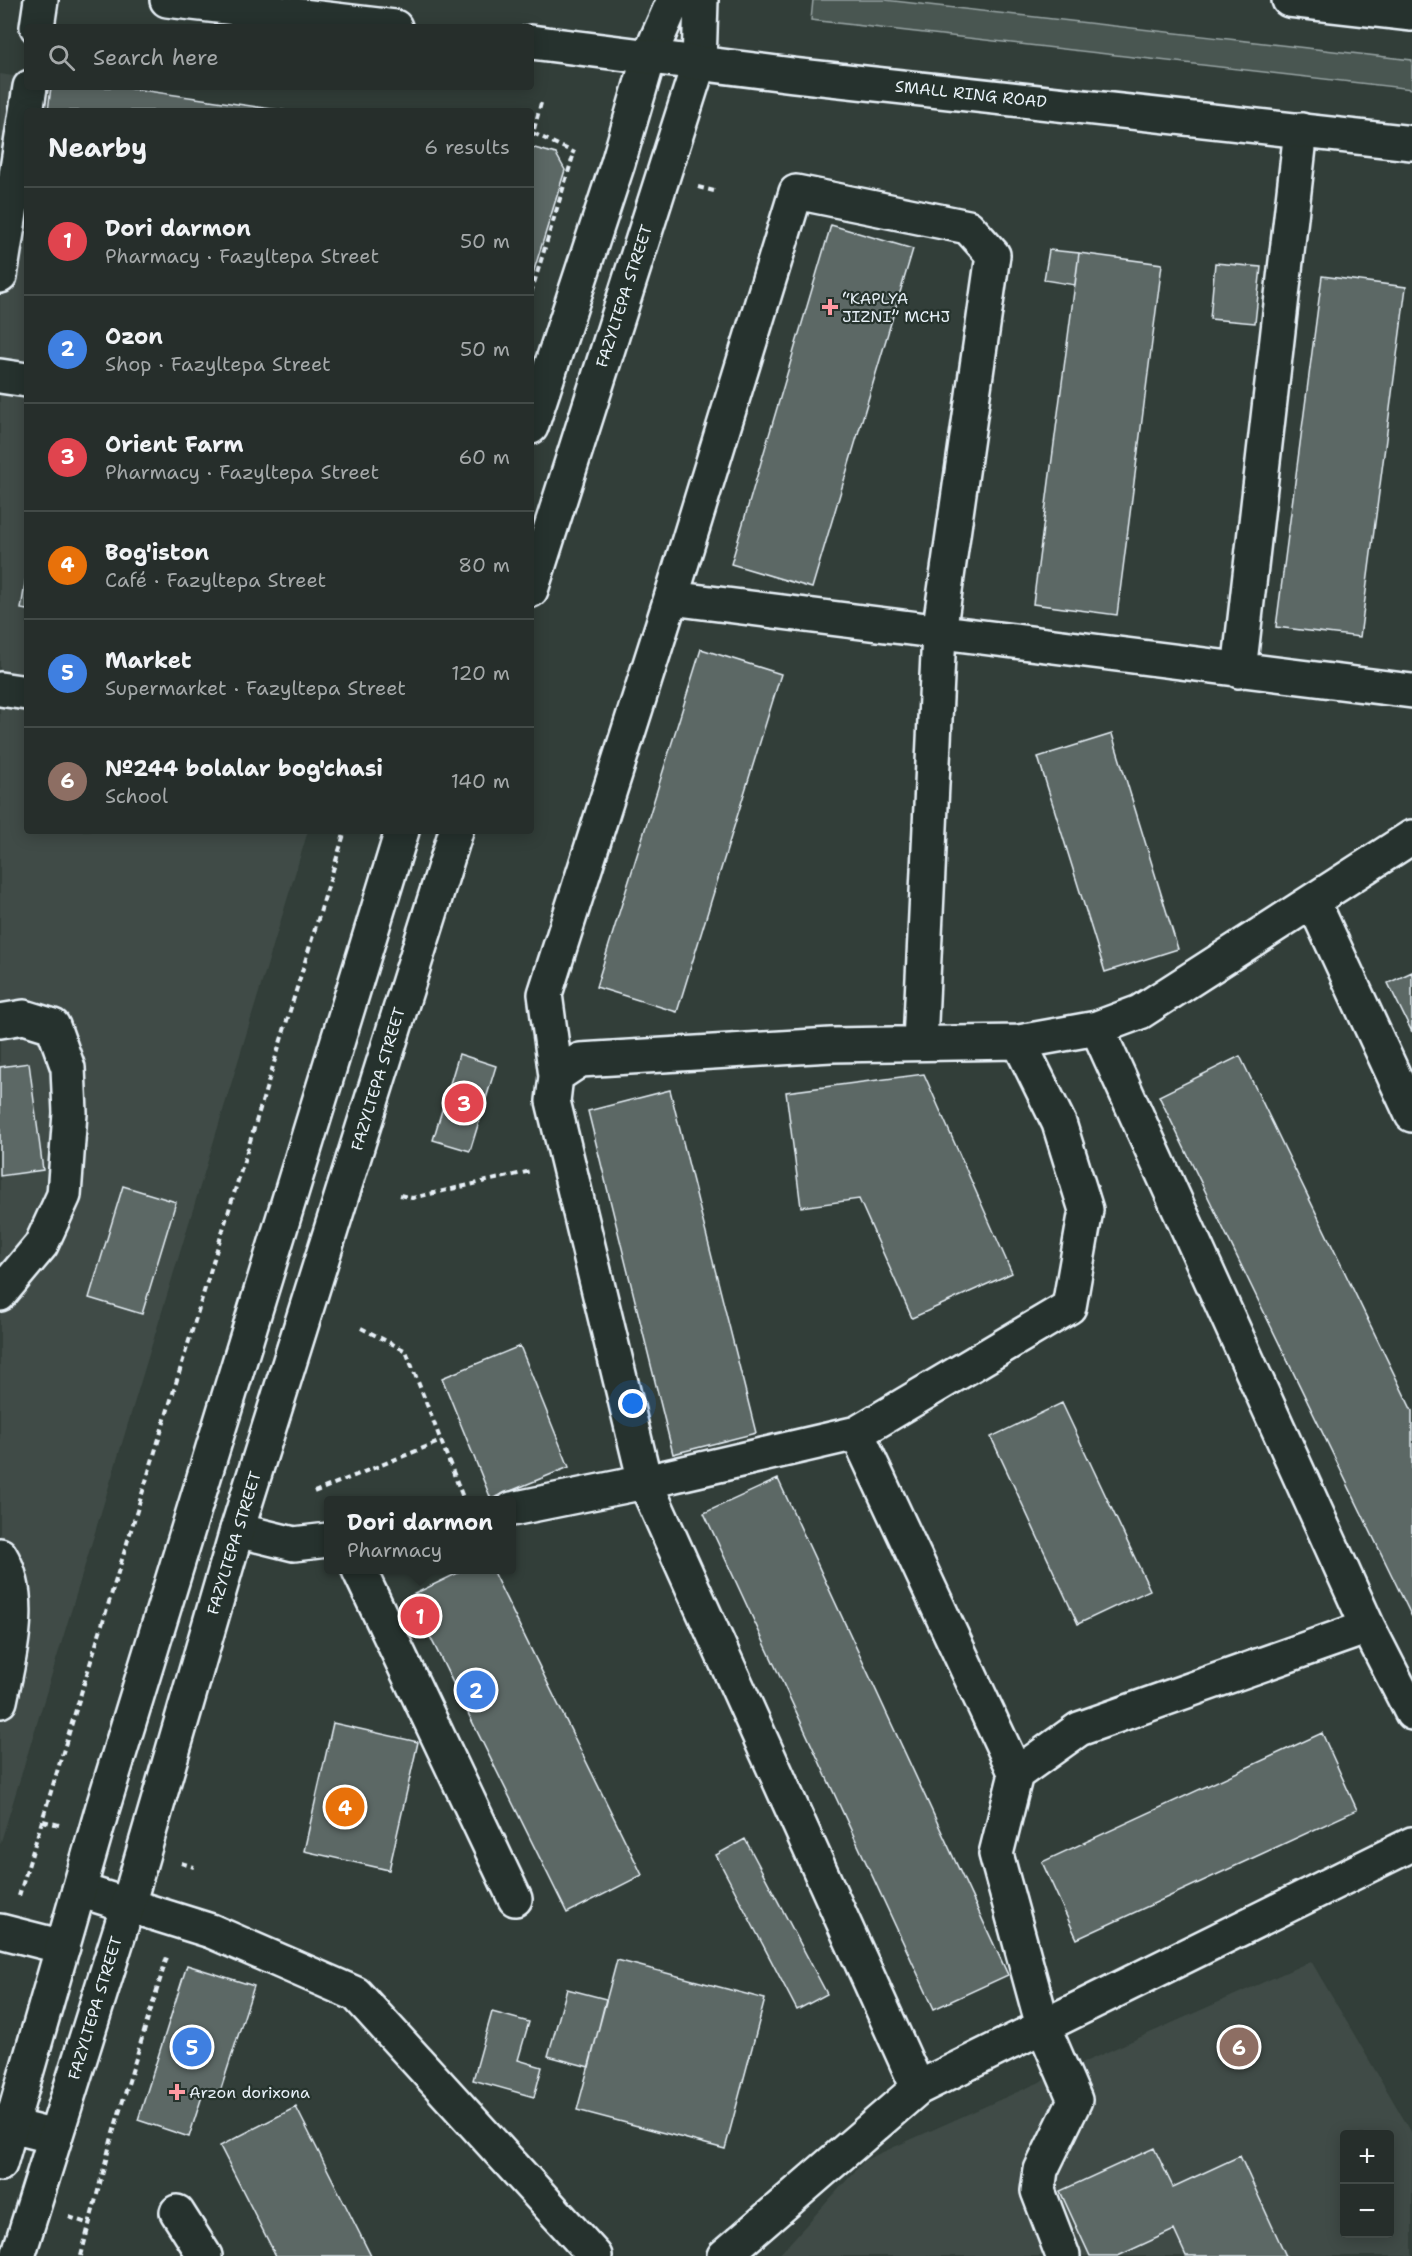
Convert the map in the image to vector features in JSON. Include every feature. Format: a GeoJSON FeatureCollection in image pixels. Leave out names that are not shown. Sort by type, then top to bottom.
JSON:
{"type":"FeatureCollection","features":[{"type":"Feature","properties":{"kind":"main road"},"geometry":{"type":"LineString","coordinates":[[37,24],[40,0]]}},
{"type":"Feature","properties":{"kind":"main road"},"geometry":{"type":"LineString","coordinates":[[167,0],[370,24]]}},
{"type":"Feature","properties":{"kind":"main road"},"geometry":{"type":"LineString","coordinates":[[534,418],[618,163],[649,57],[674,0]]}},
{"type":"Feature","properties":{"kind":"main road","name":"FAZYLTEPA STREET"},"geometry":{"type":"LineString","coordinates":[[534,581],[699,63],[701,0]]}},
{"type":"Feature","properties":{"kind":"main road"},"geometry":{"type":"LineString","coordinates":[[1289,0],[1412,14]]}},
{"type":"Feature","properties":{"kind":"main road","name":"SMALL RING ROAD"},"geometry":{"type":"LineString","coordinates":[[534,42],[1412,143]]}},
{"type":"Feature","properties":{"kind":"main road"},"geometry":{"type":"LineString","coordinates":[[0,276],[12,134],[29,90]]}},
{"type":"Feature","properties":{"kind":"main road"},"geometry":{"type":"LineString","coordinates":[[1239,671],[1301,130]]}},
{"type":"Feature","properties":{"kind":"main road"},"geometry":{"type":"LineString","coordinates":[[918,2088],[645,1482],[553,1101],[556,1076],[545,994],[671,598],[796,192],[968,227],[993,255],[939,633],[920,1043]]}},
{"type":"Feature","properties":{"kind":"main road"},"geometry":{"type":"LineString","coordinates":[[0,375],[24,379]]}},
{"type":"Feature","properties":{"kind":"main road"},"geometry":{"type":"LineString","coordinates":[[671,598],[1412,691]]}},
{"type":"Feature","properties":{"kind":"main road"},"geometry":{"type":"LineString","coordinates":[[0,688],[24,692]]}},
{"type":"Feature","properties":{"kind":"main road"},"geometry":{"type":"LineString","coordinates":[[0,2164],[6,2124],[63,1947],[401,834]]}},
{"type":"Feature","properties":{"kind":"main road","name":"FAZYLTEPA STREET"},"geometry":{"type":"LineString","coordinates":[[18,2256],[128,1905],[237,1530],[455,834]]}},
{"type":"Feature","properties":{"kind":"main road"},"geometry":{"type":"LineString","coordinates":[[556,1076],[580,1060],[831,1045],[1019,1042],[1097,1028],[1140,1012],[1412,837]]}},
{"type":"Feature","properties":{"kind":"main road"},"geometry":{"type":"LineString","coordinates":[[1313,901],[1412,1115]]}},
{"type":"Feature","properties":{"kind":"main road"},"geometry":{"type":"LineString","coordinates":[[0,1021],[24,1017],[53,1026],[68,1068],[70,1113],[64,1195],[40,1245],[0,1294]]}},
{"type":"Feature","properties":{"kind":"main road"},"geometry":{"type":"LineString","coordinates":[[1097,1028],[1368,1627],[1412,1713]]}},
{"type":"Feature","properties":{"kind":"main road"},"geometry":{"type":"LineString","coordinates":[[516,1508],[645,1482],[857,1433],[1069,1307],[1086,1210],[1059,1123],[1019,1042]]}},
{"type":"Feature","properties":{"kind":"main road"},"geometry":{"type":"LineString","coordinates":[[857,1433],[1016,1774],[996,1854],[1043,2026],[1075,2100],[1041,2170],[1038,2191],[1063,2256]]}},
{"type":"Feature","properties":{"kind":"main road"},"geometry":{"type":"LineString","coordinates":[[237,1530],[294,1544],[324,1540]]}},
{"type":"Feature","properties":{"kind":"main road"},"geometry":{"type":"LineString","coordinates":[[0,1555],[12,1592],[12,1620],[0,1701]]}},
{"type":"Feature","properties":{"kind":"main road"},"geometry":{"type":"LineString","coordinates":[[361,1574],[514,1899]]}},
{"type":"Feature","properties":{"kind":"main road"},"geometry":{"type":"LineString","coordinates":[[1016,1774],[1079,1729],[1368,1627]]}},
{"type":"Feature","properties":{"kind":"main road"},"geometry":{"type":"LineString","coordinates":[[724,2256],[918,2088],[1412,1844]]}},
{"type":"Feature","properties":{"kind":"main road"},"geometry":{"type":"LineString","coordinates":[[79,1890],[211,1931],[356,1995],[595,2256]]}},
{"type":"Feature","properties":{"kind":"main road"},"geometry":{"type":"LineString","coordinates":[[4,1933],[63,1947]]}},
{"type":"Feature","properties":{"kind":"main road"},"geometry":{"type":"LineString","coordinates":[[6,2124],[55,2137]]}},
{"type":"Feature","properties":{"kind":"main road"},"geometry":{"type":"LineString","coordinates":[[177,2212],[205,2256]]}},
{"type":"Feature","properties":{"kind":"path"},"geometry":{"type":"LineString","coordinates":[[534,129],[541,103]]}},
{"type":"Feature","properties":{"kind":"path"},"geometry":{"type":"LineString","coordinates":[[534,133],[574,153],[534,283]]}},
{"type":"Feature","properties":{"kind":"path"},"geometry":{"type":"LineString","coordinates":[[4,1933],[344,834]]}},
{"type":"Feature","properties":{"kind":"path"},"geometry":{"type":"LineString","coordinates":[[400,1195],[412,1198],[567,1163]]}},
{"type":"Feature","properties":{"kind":"path"},"geometry":{"type":"LineString","coordinates":[[361,1328],[406,1351],[462,1496]]}},
{"type":"Feature","properties":{"kind":"path"},"geometry":{"type":"LineString","coordinates":[[314,1492],[441,1441]]}},
{"type":"Feature","properties":{"kind":"path"},"geometry":{"type":"LineString","coordinates":[[81,2256],[113,2133],[167,1956]]}},
{"type":"Feature","properties":{"kind":"path"},"geometry":{"type":"LineString","coordinates":[[65,2216],[89,2224]]}},
{"type":"Feature","properties":{"kind":"shaded area"},"geometry":{"type":"Polygon","coordinates":[[[813,0],[885,0],[1412,60],[1412,89],[811,20],[813,0]]]}},
{"type":"Feature","properties":{"kind":"shaded area"},"geometry":{"type":"Polygon","coordinates":[[[0,74],[24,78],[24,90],[51,90],[48,108],[24,108],[24,834],[307,834],[0,1845],[0,74]]]}},
{"type":"Feature","properties":{"kind":"shaded area"},"geometry":{"type":"Polygon","coordinates":[[[1311,1961],[1412,2133],[1412,2256],[778,2256],[865,2160],[1311,1961]]]}},
{"type":"Feature","properties":{"kind":"building"},"geometry":{"type":"Polygon","coordinates":[[[51,90],[141,90],[264,108],[48,108],[51,90]]]}},
{"type":"Feature","properties":{"kind":"building"},"geometry":{"type":"Polygon","coordinates":[[[534,148],[556,154],[565,170],[534,270],[534,148]]]}},
{"type":"Feature","properties":{"kind":"building"},"geometry":{"type":"Polygon","coordinates":[[[831,225],[913,249],[812,588],[731,564],[831,225]]]}},
{"type":"Feature","properties":{"kind":"building"},"geometry":{"type":"Polygon","coordinates":[[[1049,250],[1079,253],[1075,285],[1044,280],[1049,250]]]}},
{"type":"Feature","properties":{"kind":"building"},"geometry":{"type":"Polygon","coordinates":[[[1079,253],[1162,264],[1117,615],[1033,604],[1079,253]]]}},
{"type":"Feature","properties":{"kind":"building"},"geometry":{"type":"Polygon","coordinates":[[[1215,263],[1261,267],[1255,323],[1210,319],[1215,263]]]}},
{"type":"Feature","properties":{"kind":"building"},"geometry":{"type":"Polygon","coordinates":[[[1322,276],[1406,287],[1360,637],[1276,627],[1322,276]]]}},
{"type":"Feature","properties":{"kind":"building"},"geometry":{"type":"Polygon","coordinates":[[[24,590],[24,610],[21,609],[24,590]]]}},
{"type":"Feature","properties":{"kind":"building"},"geometry":{"type":"Polygon","coordinates":[[[701,649],[781,674],[677,1012],[596,987],[701,649]]]}},
{"type":"Feature","properties":{"kind":"building"},"geometry":{"type":"Polygon","coordinates":[[[1112,734],[1178,949],[1105,972],[1038,757],[1112,734]]]}},
{"type":"Feature","properties":{"kind":"building"},"geometry":{"type":"Polygon","coordinates":[[[1412,972],[1412,1032],[1388,983],[1412,972]]]}},
{"type":"Feature","properties":{"kind":"building"},"geometry":{"type":"Polygon","coordinates":[[[459,1054],[496,1066],[470,1151],[433,1140],[459,1054]]]}},
{"type":"Feature","properties":{"kind":"building"},"geometry":{"type":"Polygon","coordinates":[[[1240,1056],[1412,1411],[1412,1617],[1159,1096],[1240,1056]]]}},
{"type":"Feature","properties":{"kind":"building"},"geometry":{"type":"Polygon","coordinates":[[[29,1063],[43,1170],[0,1176],[0,1067],[29,1063]]]}},
{"type":"Feature","properties":{"kind":"building"},"geometry":{"type":"Polygon","coordinates":[[[924,1074],[1012,1273],[912,1318],[859,1199],[801,1207],[786,1092],[924,1074]]]}},
{"type":"Feature","properties":{"kind":"building"},"geometry":{"type":"Polygon","coordinates":[[[670,1090],[756,1433],[673,1454],[588,1111],[670,1090]]]}},
{"type":"Feature","properties":{"kind":"building"},"geometry":{"type":"Polygon","coordinates":[[[123,1186],[176,1202],[142,1314],[89,1298],[123,1186]]]}},
{"type":"Feature","properties":{"kind":"building"},"geometry":{"type":"Polygon","coordinates":[[[520,1346],[569,1467],[498,1496],[490,1496],[442,1378],[520,1346]]]}},
{"type":"Feature","properties":{"kind":"building"},"geometry":{"type":"Polygon","coordinates":[[[1062,1403],[1150,1590],[1078,1624],[991,1437],[1062,1403]]]}},
{"type":"Feature","properties":{"kind":"building"},"geometry":{"type":"Polygon","coordinates":[[[778,1479],[1008,1975],[934,2009],[704,1513],[778,1479]]]}},
{"type":"Feature","properties":{"kind":"building"},"geometry":{"type":"Polygon","coordinates":[[[456,1574],[494,1574],[642,1875],[567,1913],[410,1596],[456,1574]]]}},
{"type":"Feature","properties":{"kind":"building"},"geometry":{"type":"Polygon","coordinates":[[[333,1723],[418,1742],[389,1870],[304,1851],[333,1723]]]}},
{"type":"Feature","properties":{"kind":"building"},"geometry":{"type":"Polygon","coordinates":[[[1322,1733],[1357,1810],[1077,1939],[1042,1862],[1322,1733]]]}},
{"type":"Feature","properties":{"kind":"building"},"geometry":{"type":"Polygon","coordinates":[[[745,1839],[827,1994],[797,2010],[716,1855],[745,1839]]]}},
{"type":"Feature","properties":{"kind":"building"},"geometry":{"type":"Polygon","coordinates":[[[617,1960],[765,1999],[725,2149],[577,2110],[617,1960]]]}},
{"type":"Feature","properties":{"kind":"building"},"geometry":{"type":"Polygon","coordinates":[[[187,1965],[254,1986],[219,2095],[204,2090],[189,2137],[138,2120],[187,1965]]]}},
{"type":"Feature","properties":{"kind":"building"},"geometry":{"type":"Polygon","coordinates":[[[567,1989],[606,1999],[589,2067],[548,2056],[567,1989]]]}},
{"type":"Feature","properties":{"kind":"building"},"geometry":{"type":"Polygon","coordinates":[[[492,2012],[529,2022],[518,2060],[542,2067],[534,2097],[473,2080],[492,2012]]]}},
{"type":"Feature","properties":{"kind":"building"},"geometry":{"type":"Polygon","coordinates":[[[296,2107],[371,2256],[276,2256],[220,2146],[296,2107]]]}},
{"type":"Feature","properties":{"kind":"building"},"geometry":{"type":"Polygon","coordinates":[[[1154,2148],[1173,2187],[1240,2156],[1286,2256],[1186,2256],[1174,2230],[1118,2256],[1090,2256],[1060,2191],[1154,2148]]]}},
{"type":"Feature","properties":{"kind":"place","name":"“KAPLYA JIZNI” MCHJ"},"geometry":{"type":"Point","coordinates":[830,307]}},
{"type":"Feature","properties":{"kind":"place","name":"Orient Farm"},"geometry":{"type":"Point","coordinates":[464,1103]}},
{"type":"Feature","properties":{"kind":"place","name":"Dori darmon"},"geometry":{"type":"Point","coordinates":[420,1616]}},
{"type":"Feature","properties":{"kind":"place","name":"Ozon"},"geometry":{"type":"Point","coordinates":[476,1690]}},
{"type":"Feature","properties":{"kind":"place","name":"Bog'iston"},"geometry":{"type":"Point","coordinates":[345,1807]}},
{"type":"Feature","properties":{"kind":"place","name":"Market"},"geometry":{"type":"Point","coordinates":[192,2047]}},
{"type":"Feature","properties":{"kind":"place","name":"№244 bolalar bog'chasi"},"geometry":{"type":"Point","coordinates":[1239,2047]}},
{"type":"Feature","properties":{"kind":"place","name":"Arzon dorixona"},"geometry":{"type":"Point","coordinates":[177,2092]}}]}
